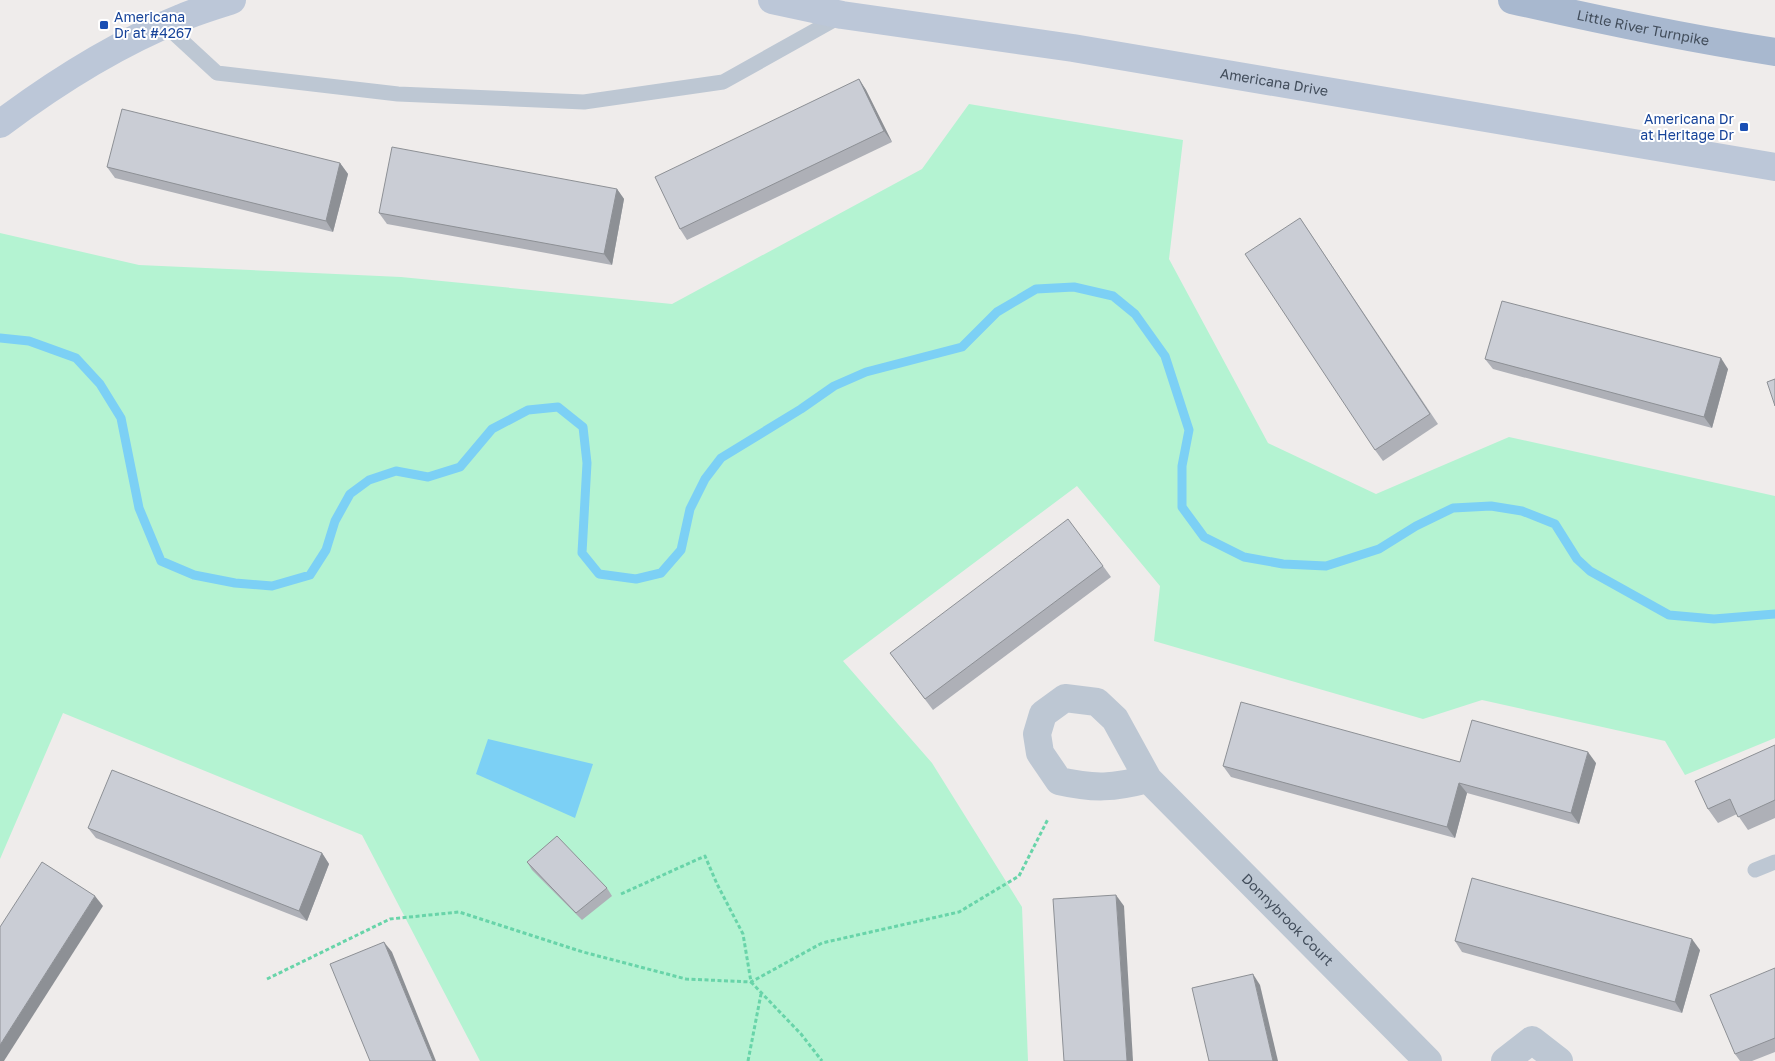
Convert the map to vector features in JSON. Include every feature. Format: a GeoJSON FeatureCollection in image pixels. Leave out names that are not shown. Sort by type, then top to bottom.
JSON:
{"type":"FeatureCollection","features":[{"type":"Feature","properties":{"kind":"main road","name":"Little River Turnpike"},"geometry":{"type":"LineString","coordinates":[[1512,0],[1708,42],[1775,52]]}},
{"type":"Feature","properties":{"kind":"street"},"geometry":{"type":"LineString","coordinates":[[0,124],[37,96],[100,56],[164,25],[232,0]]}},
{"type":"Feature","properties":{"kind":"street","name":"Americana Drive"},"geometry":{"type":"LineString","coordinates":[[772,0],[842,15],[1073,48],[1775,166]]}},
{"type":"Feature","properties":{"kind":"street","name":"Donnybrook Court"},"geometry":{"type":"LineString","coordinates":[[1148,779],[1428,1061]]}},
{"type":"Feature","properties":{"kind":"street"},"geometry":{"type":"LineString","coordinates":[[1505,1061],[1532,1040],[1559,1061]]}},
{"type":"Feature","properties":{"kind":"lane"},"geometry":{"type":"LineString","coordinates":[[164,25],[217,73],[398,94],[584,102],[723,82],[842,15]]}},
{"type":"Feature","properties":{"kind":"lane"},"geometry":{"type":"LineString","coordinates":[[1755,870],[1775,862]]}},
{"type":"Feature","properties":{"kind":"path"},"geometry":{"type":"LineString","coordinates":[[267,979],[390,919],[459,912],[583,952],[686,980],[751,982],[822,943],[959,912],[1019,876],[1048,819]]}},
{"type":"Feature","properties":{"kind":"path"},"geometry":{"type":"LineString","coordinates":[[621,894],[705,856],[743,934],[751,982],[801,1034],[822,1061]]}},
{"type":"Feature","properties":{"kind":"path"},"geometry":{"type":"LineString","coordinates":[[748,1061],[762,993]]}},
{"type":"Feature","properties":{"kind":"green space"},"geometry":{"type":"Polygon","coordinates":[[[969,104],[1183,140],[1169,259],[1268,443],[1376,494],[1509,437],[1775,496],[1775,738],[1685,775],[1665,741],[1482,700],[1423,719],[1154,641],[1160,586],[1077,486],[843,661],[932,763],[1022,907],[1028,1061],[480,1061],[362,835],[63,713],[0,859],[0,233],[139,265],[401,277],[672,304],[922,169],[969,104]]]}},
{"type":"Feature","properties":{"kind":"water"},"geometry":{"type":"Polygon","coordinates":[[[488,739],[593,764],[575,818],[476,774],[488,739]]]}},
{"type":"Feature","properties":{"kind":"building"},"geometry":{"type":"Polygon","coordinates":[[[859,79],[884,131],[680,229],[655,177],[859,79]]]}},
{"type":"Feature","properties":{"kind":"building"},"geometry":{"type":"Polygon","coordinates":[[[122,109],[340,163],[326,221],[107,167],[122,109]]]}},
{"type":"Feature","properties":{"kind":"building"},"geometry":{"type":"Polygon","coordinates":[[[392,147],[617,189],[604,254],[379,213],[392,147]]]}},
{"type":"Feature","properties":{"kind":"building"},"geometry":{"type":"Polygon","coordinates":[[[1300,218],[1430,414],[1375,450],[1245,254],[1300,218]]]}},
{"type":"Feature","properties":{"kind":"building"},"geometry":{"type":"Polygon","coordinates":[[[1502,301],[1721,358],[1704,417],[1485,359],[1502,301]]]}},
{"type":"Feature","properties":{"kind":"building"},"geometry":{"type":"Polygon","coordinates":[[[1775,379],[1775,406],[1767,382],[1775,379]]]}},
{"type":"Feature","properties":{"kind":"building"},"geometry":{"type":"Polygon","coordinates":[[[1068,519],[1103,566],[925,699],[890,653],[1068,519]]]}},
{"type":"Feature","properties":{"kind":"building"},"geometry":{"type":"Polygon","coordinates":[[[1241,702],[1460,762],[1472,720],[1588,752],[1571,813],[1459,783],[1447,827],[1223,766],[1241,702]]]}},
{"type":"Feature","properties":{"kind":"building"},"geometry":{"type":"Polygon","coordinates":[[[1775,745],[1775,800],[1738,817],[1730,799],[1708,809],[1695,781],[1775,745]]]}},
{"type":"Feature","properties":{"kind":"building"},"geometry":{"type":"Polygon","coordinates":[[[112,770],[322,853],[299,911],[88,828],[112,770]]]}},
{"type":"Feature","properties":{"kind":"building"},"geometry":{"type":"Polygon","coordinates":[[[557,836],[607,888],[576,913],[527,862],[557,836]]]}},
{"type":"Feature","properties":{"kind":"building"},"geometry":{"type":"Polygon","coordinates":[[[42,862],[95,896],[0,1045],[0,927],[42,862]]]}},
{"type":"Feature","properties":{"kind":"building"},"geometry":{"type":"Polygon","coordinates":[[[1472,878],[1692,939],[1675,1002],[1455,941],[1472,878]]]}},
{"type":"Feature","properties":{"kind":"building"},"geometry":{"type":"Polygon","coordinates":[[[1116,895],[1127,1061],[1064,1061],[1053,899],[1116,895]]]}},
{"type":"Feature","properties":{"kind":"building"},"geometry":{"type":"Polygon","coordinates":[[[384,942],[433,1061],[370,1061],[330,964],[384,942]]]}},
{"type":"Feature","properties":{"kind":"building"},"geometry":{"type":"Polygon","coordinates":[[[1775,968],[1775,1038],[1735,1054],[1710,995],[1775,968]]]}},
{"type":"Feature","properties":{"kind":"building"},"geometry":{"type":"Polygon","coordinates":[[[1253,974],[1273,1061],[1209,1061],[1192,988],[1253,974]]]}},
{"type":"Feature","properties":{"kind":"waterway"},"geometry":{"type":"LineString","coordinates":[[0,338],[29,341],[76,358],[100,384],[121,418],[139,508],[161,561],[194,575],[235,583],[272,586],[310,575],[326,550],[335,521],[350,494],[369,480],[396,471],[428,477],[460,467],[492,429],[528,410],[558,407],[583,427],[587,463],[582,553],[599,574],[636,579],[661,573],[681,550],[690,509],[705,479],[721,458],[801,409],[834,386],[866,372],[962,347],[997,312],[1036,289],[1074,287],[1113,296],[1135,314],[1165,356],[1189,430],[1182,466],[1182,507],[1204,537],[1244,557],[1283,564],[1326,566],[1379,549],[1416,526],[1453,508],[1491,506],[1522,511],[1555,524],[1577,559],[1590,571],[1669,615],[1714,619],[1775,614]]}},
{"type":"Feature","properties":{"kind":"place","name":"Americana Dr at #4267"},"geometry":{"type":"Point","coordinates":[104,25]}},
{"type":"Feature","properties":{"kind":"place","name":"Americana Dr at Heritage Dr"},"geometry":{"type":"Point","coordinates":[1744,127]}}]}
